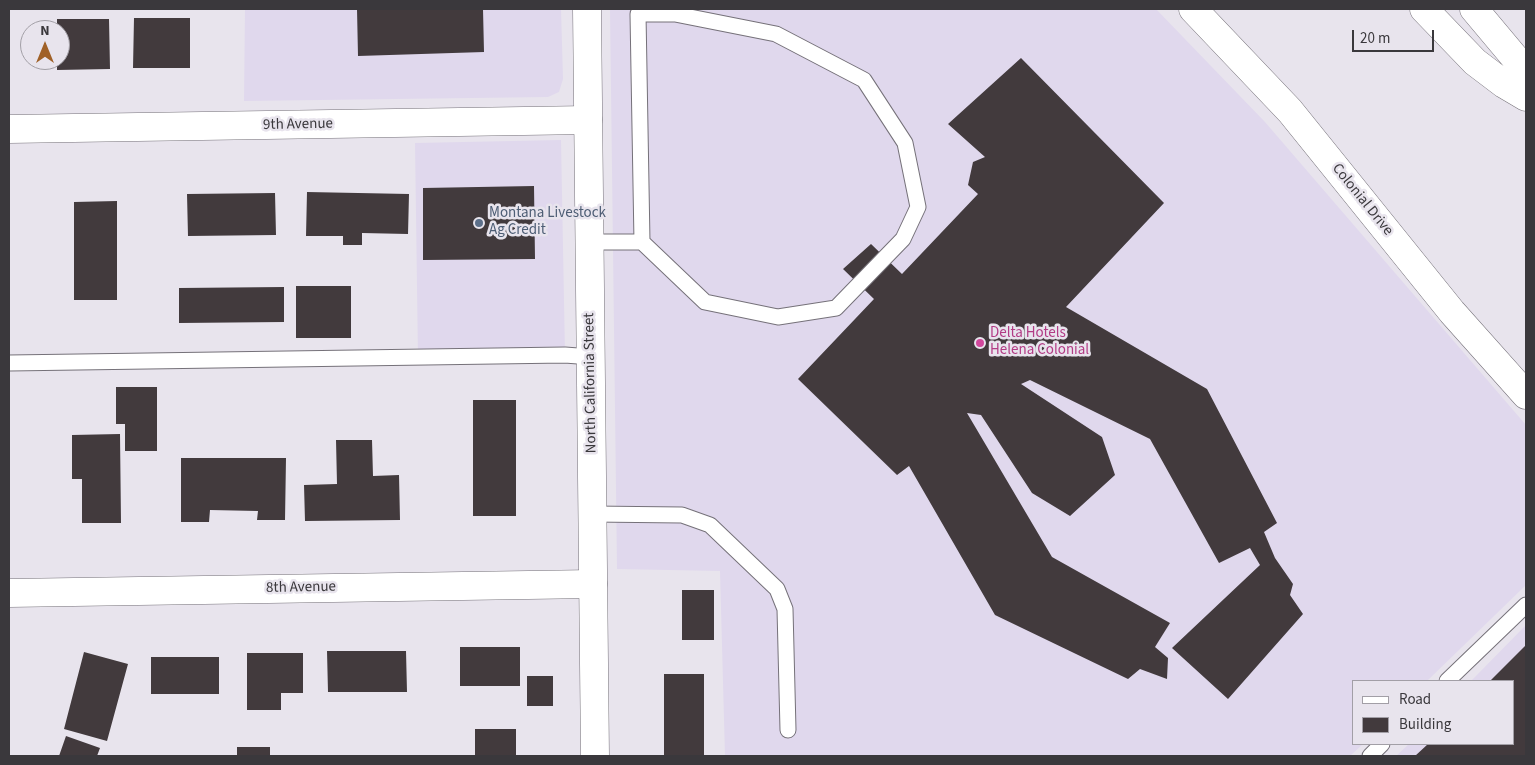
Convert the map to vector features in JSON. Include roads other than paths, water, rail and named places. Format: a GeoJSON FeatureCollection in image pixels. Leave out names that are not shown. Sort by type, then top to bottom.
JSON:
{"type":"FeatureCollection","features":[{"type":"Feature","properties":{"kind":"main road","name":"North California Street"},"geometry":{"type":"LineString","coordinates":[[587,9],[596,756]]}},
{"type":"Feature","properties":{"kind":"main road","name":"Colonial Drive"},"geometry":{"type":"LineString","coordinates":[[1193,9],[1290,111],[1452,312],[1526,395]]}},
{"type":"Feature","properties":{"kind":"main road"},"geometry":{"type":"LineString","coordinates":[[1424,9],[1475,62],[1504,84],[1526,97]]}},
{"type":"Feature","properties":{"kind":"main road"},"geometry":{"type":"LineString","coordinates":[[1474,9],[1526,71]]}},
{"type":"Feature","properties":{"kind":"main road","name":"9th Avenue"},"geometry":{"type":"LineString","coordinates":[[9,129],[588,120]]}},
{"type":"Feature","properties":{"kind":"main road","name":"8th Avenue"},"geometry":{"type":"LineString","coordinates":[[9,593],[593,584]]}},
{"type":"Feature","properties":{"kind":"lane"},"geometry":{"type":"LineString","coordinates":[[589,242],[642,242],[705,302],[778,318],[836,308],[902,239],[918,207],[905,143],[864,80],[776,34],[675,12],[638,14],[642,242]]}},
{"type":"Feature","properties":{"kind":"lane"},"geometry":{"type":"LineString","coordinates":[[9,363],[564,355],[591,357]]}},
{"type":"Feature","properties":{"kind":"lane"},"geometry":{"type":"LineString","coordinates":[[592,514],[682,515],[710,525],[777,590],[785,609],[788,730]]}},
{"type":"Feature","properties":{"kind":"lane"},"geometry":{"type":"LineString","coordinates":[[1448,680],[1526,605]]}},
{"type":"Feature","properties":{"kind":"lane"},"geometry":{"type":"LineString","coordinates":[[1370,756],[1381,745]]}},
{"type":"Feature","properties":{"kind":"place","name":"Montana Livestock Ag Credit"},"geometry":{"type":"Point","coordinates":[479,223]}},
{"type":"Feature","properties":{"kind":"place","name":"Delta Hotels Helena Colonial"},"geometry":{"type":"Point","coordinates":[980,343]}}]}
